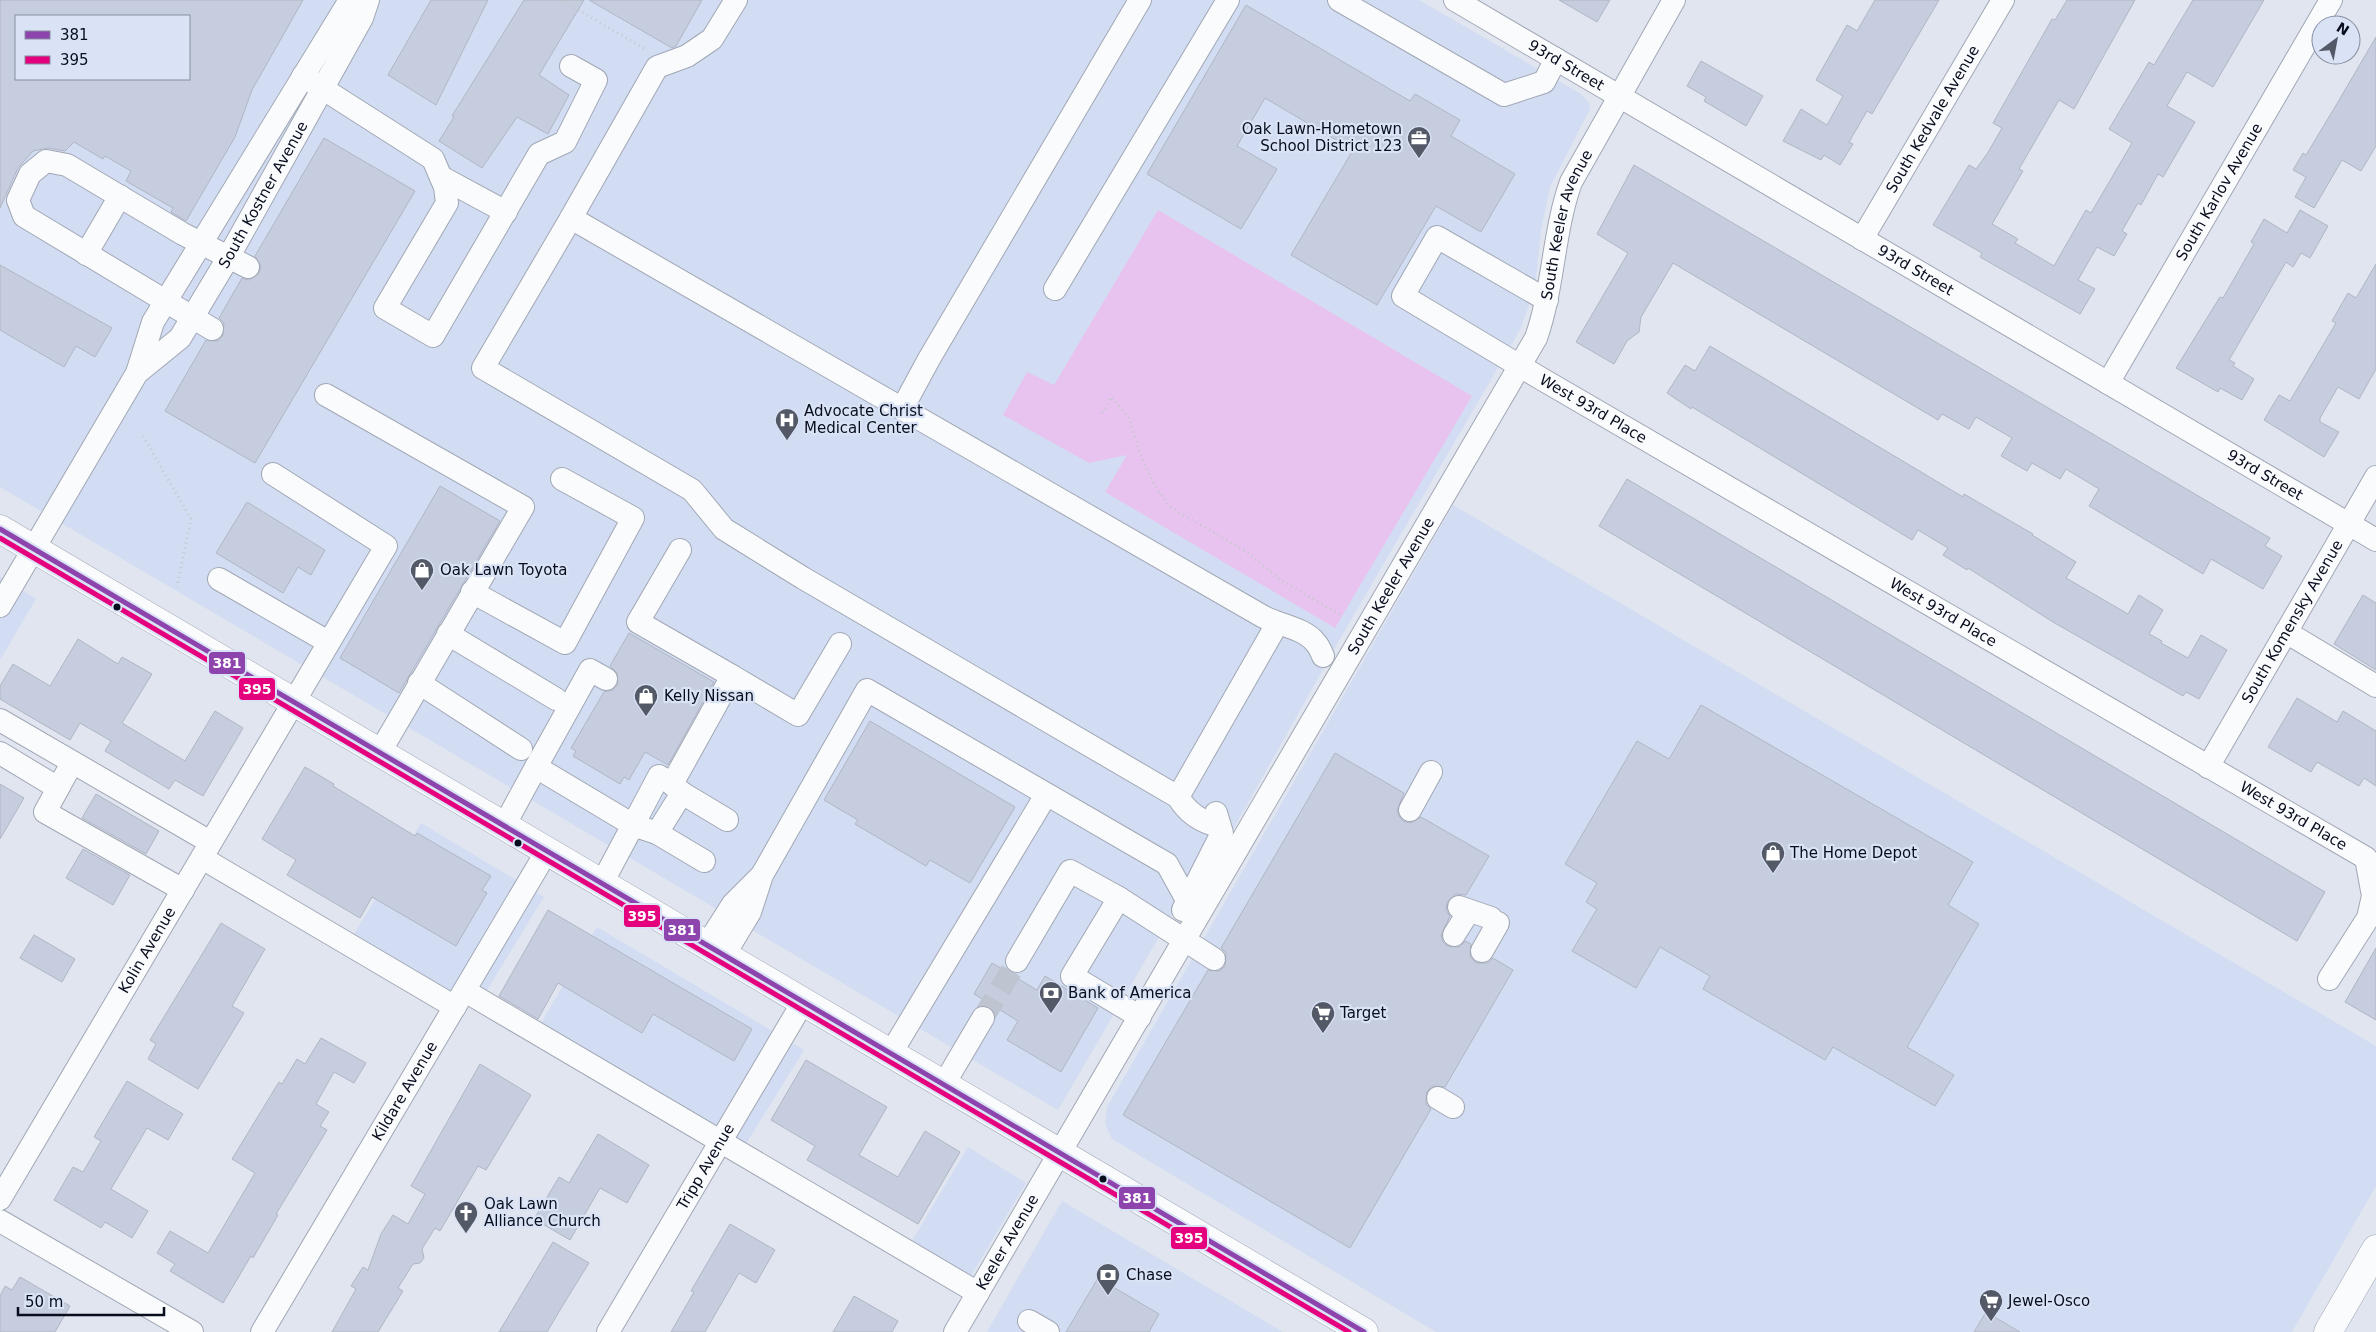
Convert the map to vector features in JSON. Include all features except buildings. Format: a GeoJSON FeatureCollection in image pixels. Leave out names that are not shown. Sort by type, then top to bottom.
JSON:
{"type":"FeatureCollection","features":[{"type":"Feature","properties":{"kind":"main road"},"geometry":{"type":"LineString","coordinates":[[0,529],[1364,1332]]}},
{"type":"Feature","properties":{"kind":"main road"},"geometry":{"type":"LineString","coordinates":[[2328,1332],[2376,1249]]}},
{"type":"Feature","properties":{"kind":"street","name":"South Kostner Avenue"},"geometry":{"type":"LineString","coordinates":[[0,606],[137,373],[152,322],[350,0]]}},
{"type":"Feature","properties":{"kind":"street","name":"South Kostner Avenue"},"geometry":{"type":"LineString","coordinates":[[137,373],[180,338],[228,258],[362,18],[368,0]]}},
{"type":"Feature","properties":{"kind":"street"},"geometry":{"type":"LineString","coordinates":[[736,0],[712,39],[687,56],[657,67],[483,368],[692,490],[724,529],[741,540],[1178,797],[1185,808],[1208,823],[1219,826],[1222,833],[1181,915],[1184,941]]}},
{"type":"Feature","properties":{"kind":"street"},"geometry":{"type":"LineString","coordinates":[[902,409],[929,359],[1140,0]]}},
{"type":"Feature","properties":{"kind":"street"},"geometry":{"type":"LineString","coordinates":[[1055,289],[1228,0]]}},
{"type":"Feature","properties":{"kind":"street"},"geometry":{"type":"LineString","coordinates":[[1339,0],[1504,95],[1544,82],[1556,59]]}},
{"type":"Feature","properties":{"kind":"street","name":"93rd Street"},"geometry":{"type":"LineString","coordinates":[[1455,0],[2376,540]]}},
{"type":"Feature","properties":{"kind":"street","name":"South Keeler Avenue"},"geometry":{"type":"LineString","coordinates":[[1061,1153],[1536,338],[1547,300],[1564,201],[1578,165],[1674,0]]}},
{"type":"Feature","properties":{"kind":"street","name":"South Kedvale Avenue"},"geometry":{"type":"LineString","coordinates":[[1862,239],[2003,0]]}},
{"type":"Feature","properties":{"kind":"street","name":"South Karlov Avenue"},"geometry":{"type":"LineString","coordinates":[[2108,383],[2331,0]]}},
{"type":"Feature","properties":{"kind":"street"},"geometry":{"type":"LineString","coordinates":[[303,76],[432,159],[445,187],[447,203],[385,308],[434,336],[539,154],[565,142],[596,80],[571,66]]}},
{"type":"Feature","properties":{"kind":"street"},"geometry":{"type":"LineString","coordinates":[[419,149],[421,164],[432,188],[447,203]]}},
{"type":"Feature","properties":{"kind":"street"},"geometry":{"type":"LineString","coordinates":[[212,329],[24,216],[18,200],[30,174],[46,161],[66,164],[200,243],[248,267]]}},
{"type":"Feature","properties":{"kind":"street"},"geometry":{"type":"LineString","coordinates":[[441,177],[506,212]]}},
{"type":"Feature","properties":{"kind":"street"},"geometry":{"type":"LineString","coordinates":[[86,254],[120,196]]}},
{"type":"Feature","properties":{"kind":"street"},"geometry":{"type":"LineString","coordinates":[[571,218],[1277,624],[1283,638],[1310,654],[1324,656],[1344,668]]}},
{"type":"Feature","properties":{"kind":"street","name":"West 93rd Place"},"geometry":{"type":"LineString","coordinates":[[1547,300],[1437,237],[1403,296],[2366,858],[2373,896],[2368,918],[2330,979]]}},
{"type":"Feature","properties":{"kind":"street"},"geometry":{"type":"LineString","coordinates":[[326,395],[523,507],[380,752]]}},
{"type":"Feature","properties":{"kind":"street","name":"Kolin Avenue"},"geometry":{"type":"LineString","coordinates":[[0,1199],[386,546],[273,474]]}},
{"type":"Feature","properties":{"kind":"street"},"geometry":{"type":"LineString","coordinates":[[472,592],[565,643],[633,518],[562,479]]}},
{"type":"Feature","properties":{"kind":"street","name":"South Komensky Avenue"},"geometry":{"type":"LineString","coordinates":[[2208,767],[2349,524],[2373,488]]}},
{"type":"Feature","properties":{"kind":"street"},"geometry":{"type":"LineString","coordinates":[[680,550],[638,622],[798,715],[840,644]]}},
{"type":"Feature","properties":{"kind":"street"},"geometry":{"type":"LineString","coordinates":[[220,579],[328,642]]}},
{"type":"Feature","properties":{"kind":"street"},"geometry":{"type":"LineString","coordinates":[[1178,797],[1277,624]]}},
{"type":"Feature","properties":{"kind":"street"},"geometry":{"type":"LineString","coordinates":[[2286,632],[2376,686]]}},
{"type":"Feature","properties":{"kind":"street"},"geometry":{"type":"LineString","coordinates":[[448,634],[556,699]]}},
{"type":"Feature","properties":{"kind":"street"},"geometry":{"type":"LineString","coordinates":[[504,826],[590,670],[606,679]]}},
{"type":"Feature","properties":{"kind":"street"},"geometry":{"type":"LineString","coordinates":[[657,833],[732,676]]}},
{"type":"Feature","properties":{"kind":"street"},"geometry":{"type":"LineString","coordinates":[[419,683],[521,749]]}},
{"type":"Feature","properties":{"kind":"street"},"geometry":{"type":"LineString","coordinates":[[716,950],[750,912],[762,876],[867,690],[1167,864],[1188,902]]}},
{"type":"Feature","properties":{"kind":"street"},"geometry":{"type":"LineString","coordinates":[[0,720],[72,763],[206,850],[460,999],[721,1141],[978,1293]]}},
{"type":"Feature","properties":{"kind":"street"},"geometry":{"type":"LineString","coordinates":[[0,753],[58,788]]}},
{"type":"Feature","properties":{"kind":"street"},"geometry":{"type":"LineString","coordinates":[[72,763],[45,812],[183,890]]}},
{"type":"Feature","properties":{"kind":"street"},"geometry":{"type":"LineString","coordinates":[[536,767],[633,824],[657,833],[704,861]]}},
{"type":"Feature","properties":{"kind":"street"},"geometry":{"type":"LineString","coordinates":[[1410,810],[1431,772]]}},
{"type":"Feature","properties":{"kind":"street"},"geometry":{"type":"LineString","coordinates":[[602,883],[660,776],[727,820]]}},
{"type":"Feature","properties":{"kind":"street"},"geometry":{"type":"LineString","coordinates":[[891,1053],[1046,795]]}},
{"type":"Feature","properties":{"kind":"street","name":"Kildare Avenue"},"geometry":{"type":"LineString","coordinates":[[262,1332],[547,851]]}},
{"type":"Feature","properties":{"kind":"street"},"geometry":{"type":"LineString","coordinates":[[1017,961],[1070,871],[1119,898],[1214,959]]}},
{"type":"Feature","properties":{"kind":"street"},"geometry":{"type":"LineString","coordinates":[[1119,898],[1072,976],[1140,1017]]}},
{"type":"Feature","properties":{"kind":"street"},"geometry":{"type":"LineString","coordinates":[[1454,935],[1464,909],[1494,921],[1482,951]]}},
{"type":"Feature","properties":{"kind":"street","name":"Tripp Avenue"},"geometry":{"type":"LineString","coordinates":[[608,1332],[804,1002]]}},
{"type":"Feature","properties":{"kind":"street"},"geometry":{"type":"LineString","coordinates":[[944,1084],[983,1018]]}},
{"type":"Feature","properties":{"kind":"street","name":"Keeler Avenue"},"geometry":{"type":"LineString","coordinates":[[955,1332],[1061,1153]]}},
{"type":"Feature","properties":{"kind":"street"},"geometry":{"type":"LineString","coordinates":[[0,1221],[192,1332]]}},
{"type":"Feature","properties":{"kind":"street"},"geometry":{"type":"LineString","coordinates":[[1027,1327],[1048,1332]]}},
{"type":"Feature","properties":{"kind":"path"},"geometry":{"type":"LineString","coordinates":[[561,0],[645,49]]}},
{"type":"Feature","properties":{"kind":"path"},"geometry":{"type":"LineString","coordinates":[[1102,413],[1111,397],[1128,418],[1140,454],[1154,484],[1170,506],[1245,551],[1282,581],[1341,615]]}},
{"type":"Feature","properties":{"kind":"path"},"geometry":{"type":"LineString","coordinates":[[143,436],[191,519],[177,587]]}},
{"type":"Feature","properties":{"kind":"shaded area"},"geometry":{"type":"Polygon","coordinates":[[[0,0],[1419,0],[1581,94],[1589,103],[1590,109],[1550,187],[1541,231],[1535,287],[1521,328],[1344,632],[1217,858],[1187,889],[1058,1110],[0,487],[0,0]]]}},
{"type":"Feature","properties":{"kind":"shaded area"},"geometry":{"type":"Polygon","coordinates":[[[1158,210],[1472,396],[1335,628],[1105,492],[1127,455],[1089,463],[1003,415],[1027,372],[1054,385],[1158,210]]]}},
{"type":"Feature","properties":{"kind":"shaded area"},"geometry":{"type":"Polygon","coordinates":[[[1453,505],[2376,1046],[2376,1186],[2292,1332],[1436,1332],[1112,1139],[1105,1124],[1107,1107],[1453,505]]]}},
{"type":"Feature","properties":{"kind":"shaded area"},"geometry":{"type":"Polygon","coordinates":[[[0,577],[36,599],[0,660],[0,577]]]}},
{"type":"Feature","properties":{"kind":"shaded area"},"geometry":{"type":"Polygon","coordinates":[[[421,823],[544,897],[481,1000],[455,1007],[348,944],[421,823]]]}},
{"type":"Feature","properties":{"kind":"shaded area"},"geometry":{"type":"Polygon","coordinates":[[[597,927],[804,1050],[741,1152],[536,1032],[597,927]]]}},
{"type":"Feature","properties":{"kind":"shaded area"},"geometry":{"type":"Polygon","coordinates":[[[968,1147],[1026,1183],[965,1286],[906,1251],[968,1147]]]}},
{"type":"Feature","properties":{"kind":"shaded area"},"geometry":{"type":"Polygon","coordinates":[[[1062,1201],[1283,1332],[987,1332],[1062,1201]]]}},
{"type":"Feature","properties":{"kind":"tunnel"},"geometry":{"type":"LineString","coordinates":[[983,1018],[1017,961]]}},
{"type":"Feature","properties":{"kind":"transit line","name":"381"},"geometry":{"type":"LineString","coordinates":[[0,529],[1364,1332]]}},
{"type":"Feature","properties":{"kind":"transit line","name":"395"},"geometry":{"type":"LineString","coordinates":[[0,538],[1349,1332]]}},
{"type":"Feature","properties":{"kind":"place","name":"Oak Lawn-Hometown School District 123"},"geometry":{"type":"Point","coordinates":[1419,159]}},
{"type":"Feature","properties":{"kind":"place","name":"Advocate Christ Medical Center"},"geometry":{"type":"Point","coordinates":[787,441]}},
{"type":"Feature","properties":{"kind":"place","name":"Oak Lawn Toyota"},"geometry":{"type":"Point","coordinates":[422,591]}},
{"type":"Feature","properties":{"kind":"place","name":"Kelly Nissan"},"geometry":{"type":"Point","coordinates":[646,717]}},
{"type":"Feature","properties":{"kind":"place","name":"The Home Depot"},"geometry":{"type":"Point","coordinates":[1773,874]}},
{"type":"Feature","properties":{"kind":"place","name":"Bank of America"},"geometry":{"type":"Point","coordinates":[1051,1014]}},
{"type":"Feature","properties":{"kind":"place","name":"Target"},"geometry":{"type":"Point","coordinates":[1323,1034]}},
{"type":"Feature","properties":{"kind":"place","name":"Oak Lawn Alliance Church"},"geometry":{"type":"Point","coordinates":[466,1234]}},
{"type":"Feature","properties":{"kind":"place","name":"Chase"},"geometry":{"type":"Point","coordinates":[1108,1296]}},
{"type":"Feature","properties":{"kind":"place","name":"Jewel-Osco"},"geometry":{"type":"Point","coordinates":[1991,1322]}}]}
